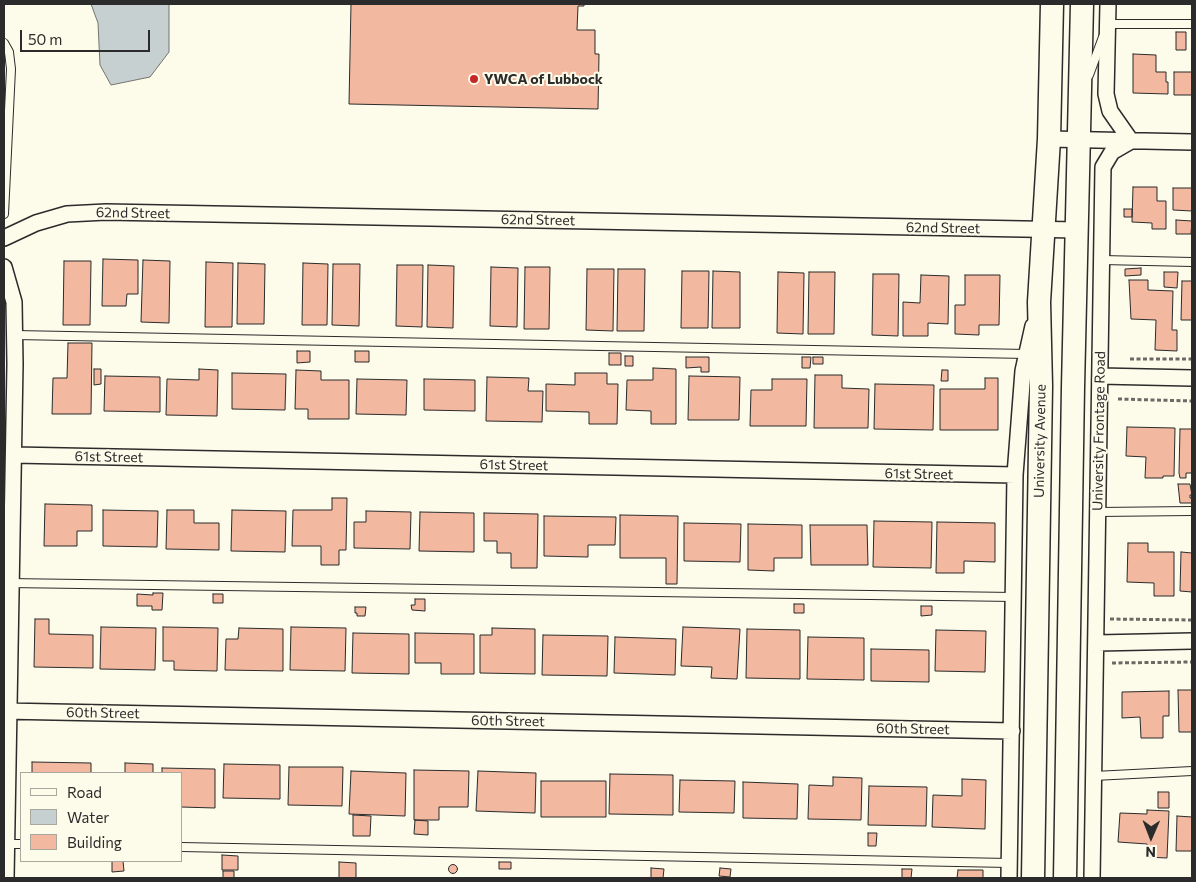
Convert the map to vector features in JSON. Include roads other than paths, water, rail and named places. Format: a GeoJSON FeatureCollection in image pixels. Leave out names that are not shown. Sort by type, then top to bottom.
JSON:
{"type":"FeatureCollection","features":[{"type":"Feature","properties":{"kind":"main road","name":"University Avenue"},"geometry":{"type":"LineString","coordinates":[[1033,878],[1041,386],[1039,302],[1045,230],[1049,139],[1052,4]]}},
{"type":"Feature","properties":{"kind":"main road"},"geometry":{"type":"LineString","coordinates":[[1065,878],[1073,387],[1082,4]]}},
{"type":"Feature","properties":{"kind":"street"},"geometry":{"type":"LineString","coordinates":[[1108,4],[1106,94],[1110,111],[1118,126],[1131,141]]}},
{"type":"Feature","properties":{"kind":"street"},"geometry":{"type":"LineString","coordinates":[[1049,139],[1192,142]]}},
{"type":"Feature","properties":{"kind":"street","name":"University Frontage Road"},"geometry":{"type":"LineString","coordinates":[[1092,878],[1103,167],[1112,152],[1131,141]]}},
{"type":"Feature","properties":{"kind":"street","name":"62nd Street"},"geometry":{"type":"LineString","coordinates":[[4,238],[36,223],[67,214],[106,212],[1078,230]]}},
{"type":"Feature","properties":{"kind":"street"},"geometry":{"type":"LineString","coordinates":[[4,267],[14,302],[15,334],[14,455],[8,583],[6,711],[11,844],[6,878]]}},
{"type":"Feature","properties":{"kind":"street"},"geometry":{"type":"LineString","coordinates":[[1009,878],[1015,475],[1023,372],[1039,302]]}},
{"type":"Feature","properties":{"kind":"street"},"geometry":{"type":"LineString","coordinates":[[1100,376],[1192,378]]}},
{"type":"Feature","properties":{"kind":"street","name":"61st Street"},"geometry":{"type":"LineString","coordinates":[[14,455],[1015,475]]}},
{"type":"Feature","properties":{"kind":"street"},"geometry":{"type":"LineString","coordinates":[[1097,643],[1192,641]]}},
{"type":"Feature","properties":{"kind":"street","name":"60th Street"},"geometry":{"type":"LineString","coordinates":[[6,711],[1012,731]]}},
{"type":"Feature","properties":{"kind":"lane"},"geometry":{"type":"LineString","coordinates":[[1080,101],[1107,24],[1192,24]]}},
{"type":"Feature","properties":{"kind":"lane"},"geometry":{"type":"LineString","coordinates":[[4,43],[9,52],[11,69],[4,214]]}},
{"type":"Feature","properties":{"kind":"lane"},"geometry":{"type":"LineString","coordinates":[[1102,260],[1192,262]]}},
{"type":"Feature","properties":{"kind":"lane"},"geometry":{"type":"LineString","coordinates":[[15,334],[1027,354]]}},
{"type":"Feature","properties":{"kind":"lane"},"geometry":{"type":"LineString","coordinates":[[1098,512],[1192,512]]}},
{"type":"Feature","properties":{"kind":"lane"},"geometry":{"type":"LineString","coordinates":[[8,583],[1014,597]]}},
{"type":"Feature","properties":{"kind":"lane"},"geometry":{"type":"LineString","coordinates":[[1094,776],[1192,772]]}},
{"type":"Feature","properties":{"kind":"lane"},"geometry":{"type":"LineString","coordinates":[[182,847],[1009,863]]}},
{"type":"Feature","properties":{"kind":"water"},"geometry":{"type":"Polygon","coordinates":[[[91,4],[169,4],[169,52],[150,77],[111,85],[100,65],[98,23],[91,4]]]}},
{"type":"Feature","properties":{"kind":"place","name":"YWCA of Lubbock"},"geometry":{"type":"Point","coordinates":[474,79]}}]}
